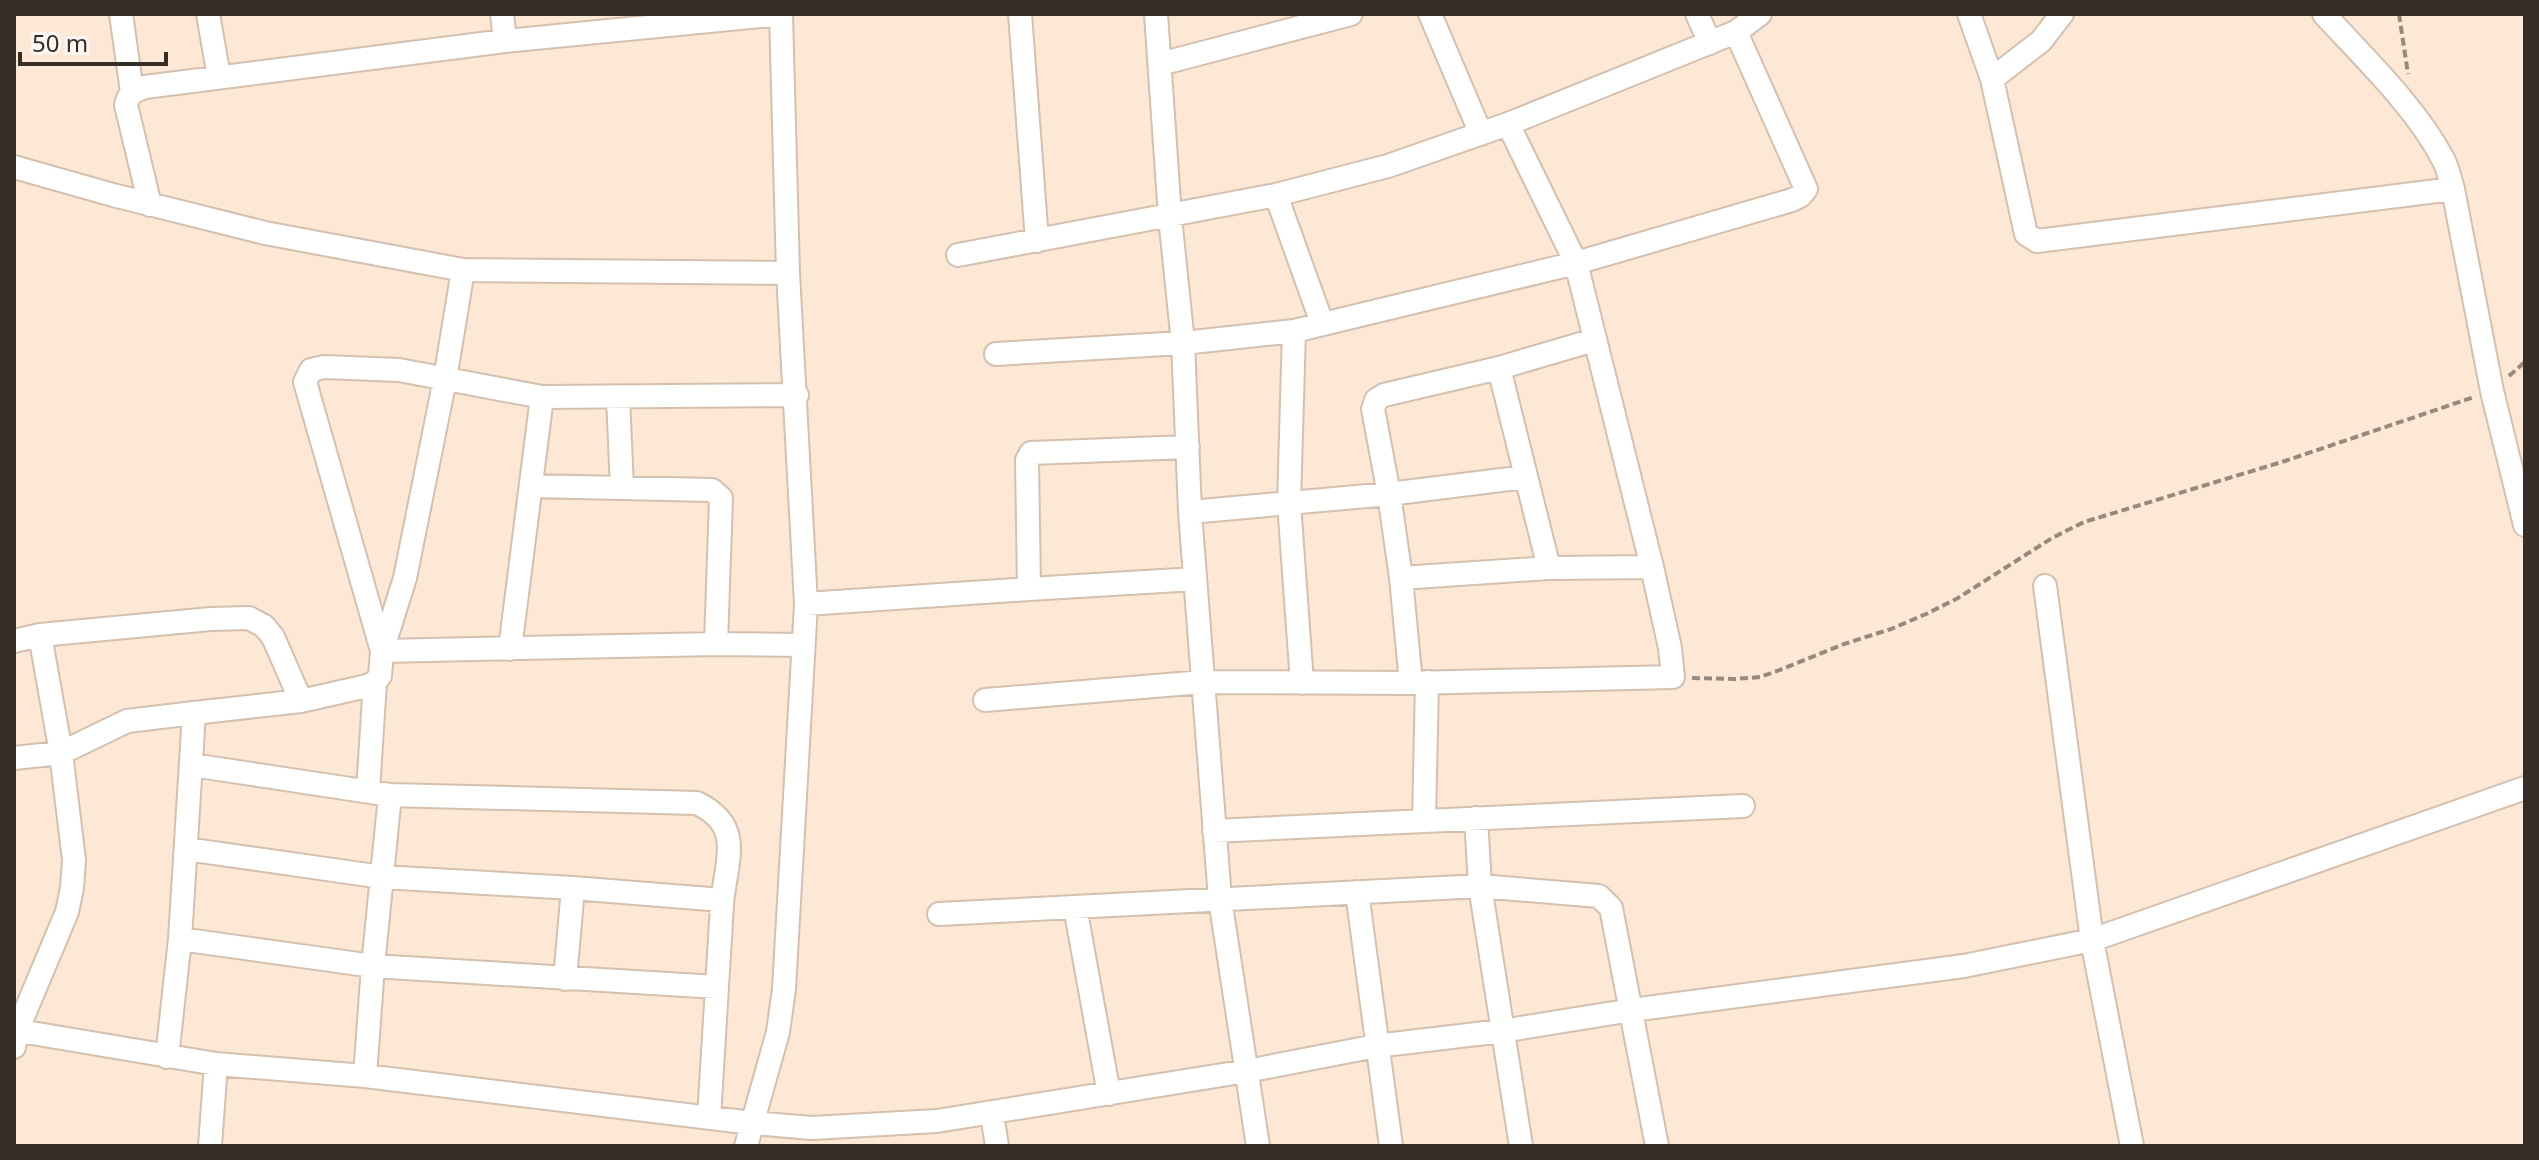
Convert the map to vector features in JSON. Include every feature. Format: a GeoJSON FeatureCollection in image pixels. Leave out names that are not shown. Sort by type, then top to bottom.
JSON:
{"type":"FeatureCollection","features":[{"type":"Feature","properties":{"kind":"street"},"geometry":{"type":"LineString","coordinates":[[121,14],[132,92]]}},
{"type":"Feature","properties":{"kind":"street"},"geometry":{"type":"LineString","coordinates":[[208,14],[219,77]]}},
{"type":"Feature","properties":{"kind":"street"},"geometry":{"type":"LineString","coordinates":[[502,14],[505,41]]}},
{"type":"Feature","properties":{"kind":"street"},"geometry":{"type":"LineString","coordinates":[[150,205],[126,105],[127,97],[132,92],[145,87],[505,41],[781,14],[788,273],[806,604],[784,989],[778,1032],[746,1146]]}},
{"type":"Feature","properties":{"kind":"street"},"geometry":{"type":"LineString","coordinates":[[1020,14],[1037,241]]}},
{"type":"Feature","properties":{"kind":"street"},"geometry":{"type":"LineString","coordinates":[[1156,14],[1170,217],[1183,343],[1190,512],[1220,899],[1258,1146]]}},
{"type":"Feature","properties":{"kind":"street"},"geometry":{"type":"LineString","coordinates":[[1160,64],[1351,14]]}},
{"type":"Feature","properties":{"kind":"street"},"geometry":{"type":"LineString","coordinates":[[1430,14],[1481,134]]}},
{"type":"Feature","properties":{"kind":"street"},"geometry":{"type":"LineString","coordinates":[[1697,14],[1710,43]]}},
{"type":"Feature","properties":{"kind":"street"},"geometry":{"type":"LineString","coordinates":[[958,255],[1170,217],[1276,195],[1388,166],[1508,124],[1710,43],[1736,32],[1760,14]]}},
{"type":"Feature","properties":{"kind":"street"},"geometry":{"type":"LineString","coordinates":[[1969,14],[1992,79],[2026,234],[2037,241],[2453,189]]}},
{"type":"Feature","properties":{"kind":"street"},"geometry":{"type":"LineString","coordinates":[[1992,79],[2041,41],[2062,14]]}},
{"type":"Feature","properties":{"kind":"street"},"geometry":{"type":"LineString","coordinates":[[2324,14],[2404,104],[2445,162],[2453,189],[2492,391],[2525,525]]}},
{"type":"Feature","properties":{"kind":"street"},"geometry":{"type":"LineString","coordinates":[[996,354],[1183,343],[1294,331],[1576,263],[1792,200],[1806,189],[1736,32]]}},
{"type":"Feature","properties":{"kind":"street"},"geometry":{"type":"LineString","coordinates":[[985,700],[1203,682],[1673,677],[1670,648],[1652,567],[1576,263],[1508,124]]}},
{"type":"Feature","properties":{"kind":"street"},"geometry":{"type":"LineString","coordinates":[[14,167],[265,233],[463,270],[788,273]]}},
{"type":"Feature","properties":{"kind":"street"},"geometry":{"type":"LineString","coordinates":[[1276,195],[1322,323]]}},
{"type":"Feature","properties":{"kind":"street"},"geometry":{"type":"LineString","coordinates":[[14,758],[61,753],[127,721],[301,701],[375,682],[380,676],[382,651],[405,578],[445,379],[463,270]]}},
{"type":"Feature","properties":{"kind":"street"},"geometry":{"type":"LineString","coordinates":[[1294,331],[1289,503],[1302,683]]}},
{"type":"Feature","properties":{"kind":"street"},"geometry":{"type":"LineString","coordinates":[[1424,821],[1419,682],[1373,409],[1376,400],[1384,395],[1499,368],[1594,340]]}},
{"type":"Feature","properties":{"kind":"street"},"geometry":{"type":"LineString","coordinates":[[382,651],[305,382],[311,370],[324,367],[399,370],[542,397],[797,395]]}},
{"type":"Feature","properties":{"kind":"street"},"geometry":{"type":"LineString","coordinates":[[1499,368],[1549,568]]}},
{"type":"Feature","properties":{"kind":"street"},"geometry":{"type":"LineString","coordinates":[[510,649],[542,397]]}},
{"type":"Feature","properties":{"kind":"street"},"geometry":{"type":"LineString","coordinates":[[618,397],[622,488]]}},
{"type":"Feature","properties":{"kind":"street"},"geometry":{"type":"LineString","coordinates":[[1029,589],[1027,460],[1031,453],[1188,447]]}},
{"type":"Feature","properties":{"kind":"street"},"geometry":{"type":"LineString","coordinates":[[1190,512],[1389,494],[1526,477]]}},
{"type":"Feature","properties":{"kind":"street"},"geometry":{"type":"LineString","coordinates":[[531,486],[712,490],[720,496],[716,644]]}},
{"type":"Feature","properties":{"kind":"street"},"geometry":{"type":"LineString","coordinates":[[1401,578],[1549,568],[1652,567]]}},
{"type":"Feature","properties":{"kind":"street"},"geometry":{"type":"LineString","coordinates":[[806,604],[1195,579]]}},
{"type":"Feature","properties":{"kind":"street"},"geometry":{"type":"LineString","coordinates":[[2045,586],[2092,940],[2132,1146]]}},
{"type":"Feature","properties":{"kind":"street"},"geometry":{"type":"LineString","coordinates":[[14,641],[40,635],[249,618],[264,626],[273,637],[301,701]]}},
{"type":"Feature","properties":{"kind":"street"},"geometry":{"type":"LineString","coordinates":[[40,635],[61,753],[74,860],[72,888],[60,932],[15,1036],[216,1064],[365,1076],[812,1128],[937,1121],[992,1114],[1376,1046],[1964,966],[2092,940],[2525,788]]}},
{"type":"Feature","properties":{"kind":"street"},"geometry":{"type":"LineString","coordinates":[[382,651],[803,645]]}},
{"type":"Feature","properties":{"kind":"street"},"geometry":{"type":"LineString","coordinates":[[365,1076],[382,877],[375,682]]}},
{"type":"Feature","properties":{"kind":"street"},"geometry":{"type":"LineString","coordinates":[[167,1057],[180,939],[194,713]]}},
{"type":"Feature","properties":{"kind":"street"},"geometry":{"type":"LineString","coordinates":[[192,765],[379,793],[697,803],[719,818],[730,842],[722,900],[709,1118]]}},
{"type":"Feature","properties":{"kind":"street"},"geometry":{"type":"LineString","coordinates":[[1214,831],[1743,806]]}},
{"type":"Feature","properties":{"kind":"street"},"geometry":{"type":"LineString","coordinates":[[1476,818],[1480,886],[1521,1146]]}},
{"type":"Feature","properties":{"kind":"street"},"geometry":{"type":"LineString","coordinates":[[186,849],[382,877],[722,900]]}},
{"type":"Feature","properties":{"kind":"street"},"geometry":{"type":"LineString","coordinates":[[939,914],[1480,886],[1560,891],[1603,898],[1611,908],[1657,1146]]}},
{"type":"Feature","properties":{"kind":"street"},"geometry":{"type":"LineString","coordinates":[[565,979],[573,888]]}},
{"type":"Feature","properties":{"kind":"street"},"geometry":{"type":"LineString","coordinates":[[1357,892],[1391,1146]]}},
{"type":"Feature","properties":{"kind":"street"},"geometry":{"type":"LineString","coordinates":[[1075,907],[1109,1094]]}},
{"type":"Feature","properties":{"kind":"street"},"geometry":{"type":"LineString","coordinates":[[180,939],[373,966],[717,987]]}},
{"type":"Feature","properties":{"kind":"street"},"geometry":{"type":"LineString","coordinates":[[210,1146],[216,1064]]}},
{"type":"Feature","properties":{"kind":"street"},"geometry":{"type":"LineString","coordinates":[[992,1114],[997,1146]]}},
{"type":"Feature","properties":{"kind":"path"},"geometry":{"type":"LineString","coordinates":[[2399,14],[2409,76],[2404,104]]}},
{"type":"Feature","properties":{"kind":"path"},"geometry":{"type":"LineString","coordinates":[[1673,677],[1760,677],[1926,614],[2084,522],[2285,461],[2492,391]]}}]}
